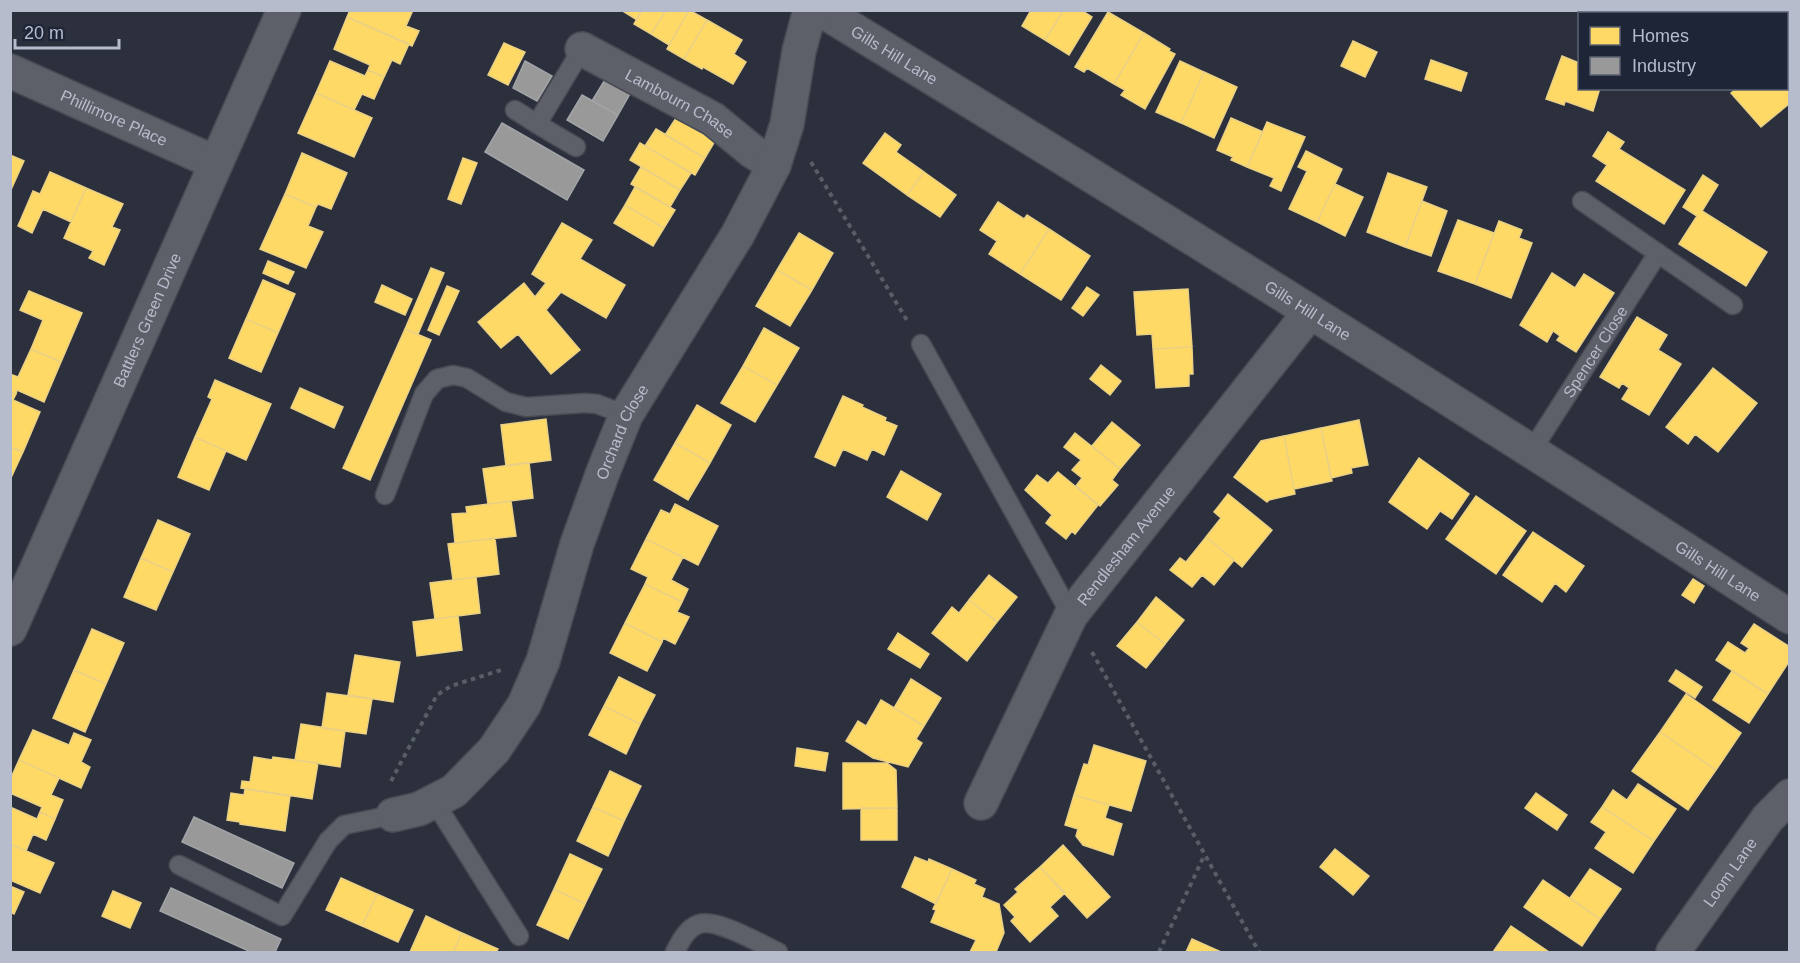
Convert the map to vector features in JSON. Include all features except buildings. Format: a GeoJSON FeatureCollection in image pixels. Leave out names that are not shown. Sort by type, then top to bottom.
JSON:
{"type":"FeatureCollection","features":[{"type":"Feature","properties":{"kind":"street","name":"Battlers Green Drive"},"geometry":{"type":"LineString","coordinates":[[10,629],[284,10]]}},
{"type":"Feature","properties":{"kind":"street","name":"Orchard Close"},"geometry":{"type":"LineString","coordinates":[[382,817],[419,809],[454,791],[494,750],[524,705],[543,661],[577,544],[626,415],[738,234],[774,165],[787,124],[799,51],[810,10]]}},
{"type":"Feature","properties":{"kind":"street","name":"Gills Hill Lane"},"geometry":{"type":"LineString","coordinates":[[821,10],[1532,450],[1790,617]]}},
{"type":"Feature","properties":{"kind":"street","name":"Lambourn Chase"},"geometry":{"type":"LineString","coordinates":[[582,49],[713,119],[752,151],[774,165]]}},
{"type":"Feature","properties":{"kind":"street","name":"Phillimore Place"},"geometry":{"type":"LineString","coordinates":[[10,71],[216,163]]}},
{"type":"Feature","properties":{"kind":"street","name":"Rendlesham Avenue"},"geometry":{"type":"LineString","coordinates":[[981,803],[1071,615],[1310,312]]}},
{"type":"Feature","properties":{"kind":"street","name":"Loom Lane"},"geometry":{"type":"LineString","coordinates":[[1673,952],[1768,818],[1790,796]]}},
{"type":"Feature","properties":{"kind":"lane"},"geometry":{"type":"LineString","coordinates":[[537,124],[582,49]]}},
{"type":"Feature","properties":{"kind":"lane"},"geometry":{"type":"LineString","coordinates":[[515,110],[576,147]]}},
{"type":"Feature","properties":{"kind":"lane"},"geometry":{"type":"LineString","coordinates":[[1582,201],[1733,305]]}},
{"type":"Feature","properties":{"kind":"lane","name":"Spencer Close"},"geometry":{"type":"LineString","coordinates":[[1532,450],[1658,253]]}},
{"type":"Feature","properties":{"kind":"lane"},"geometry":{"type":"LineString","coordinates":[[921,344],[1071,615]]}},
{"type":"Feature","properties":{"kind":"lane"},"geometry":{"type":"LineString","coordinates":[[385,495],[424,394],[437,379],[453,375],[467,378],[506,402],[526,407],[591,403],[610,407],[626,415]]}},
{"type":"Feature","properties":{"kind":"lane"},"geometry":{"type":"LineString","coordinates":[[434,801],[519,936]]}},
{"type":"Feature","properties":{"kind":"lane"},"geometry":{"type":"LineString","coordinates":[[178,865],[282,916],[328,841],[344,825],[382,817]]}},
{"type":"Feature","properties":{"kind":"lane"},"geometry":{"type":"LineString","coordinates":[[675,952],[682,937],[698,924],[715,924],[778,952]]}},
{"type":"Feature","properties":{"kind":"path"},"geometry":{"type":"LineString","coordinates":[[787,124],[921,344]]}},
{"type":"Feature","properties":{"kind":"path"},"geometry":{"type":"LineString","coordinates":[[1071,615],[1259,952]]}},
{"type":"Feature","properties":{"kind":"path"},"geometry":{"type":"LineString","coordinates":[[382,817],[437,695],[451,686],[512,666],[537,676]]}},
{"type":"Feature","properties":{"kind":"path"},"geometry":{"type":"LineString","coordinates":[[1159,952],[1205,855]]}}]}
